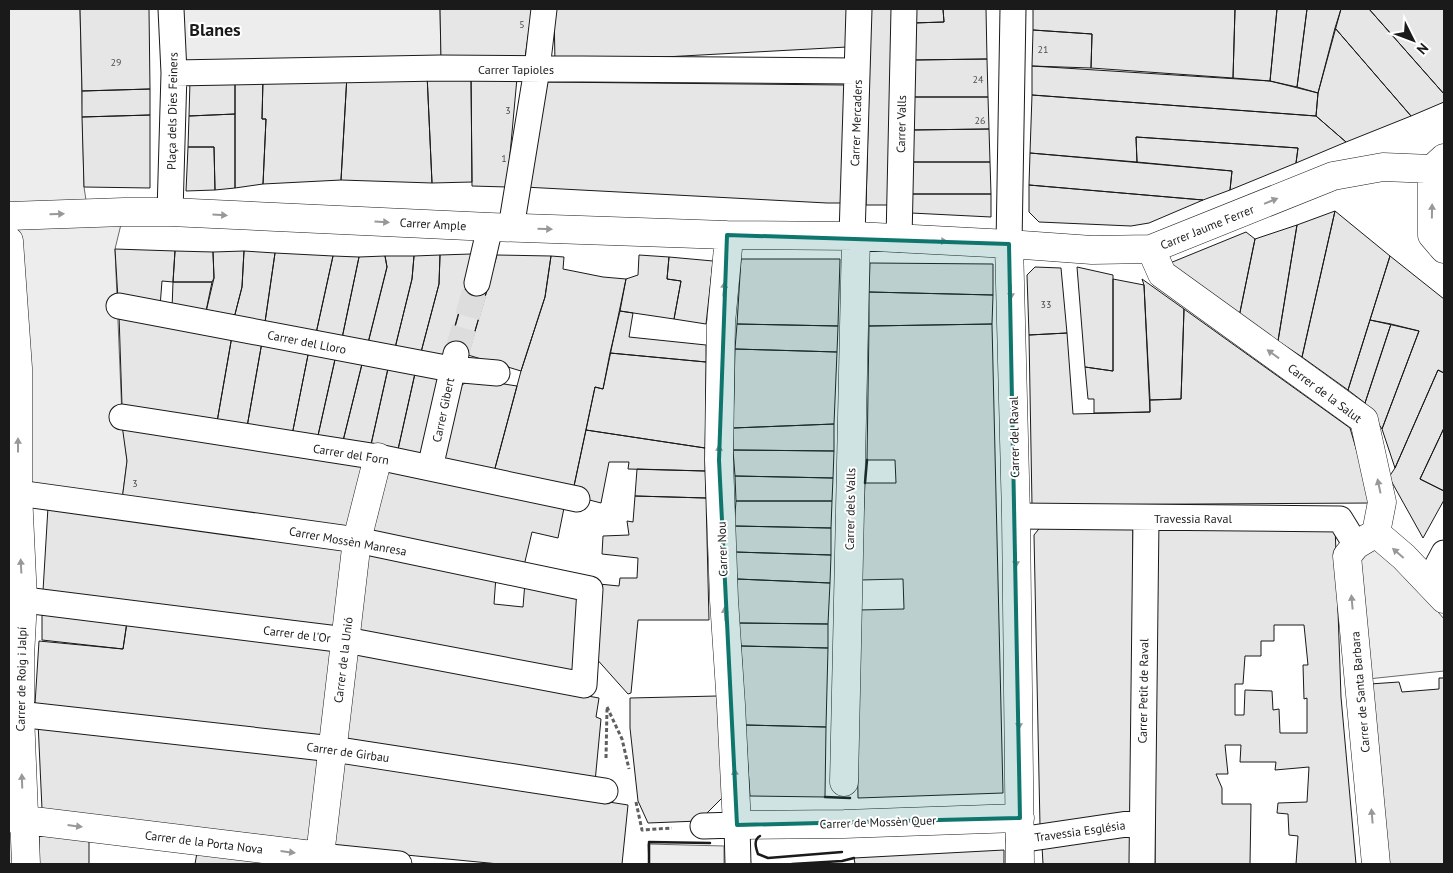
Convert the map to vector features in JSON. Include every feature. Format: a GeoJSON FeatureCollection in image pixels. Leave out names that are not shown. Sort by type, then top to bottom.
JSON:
{"type":"FeatureCollection","features":[{"type":"Feature","properties":{"kind":"street","name":"Plaça dels Dies Feiners"},"geometry":{"type":"LineString","coordinates":[[170,212],[174,73],[171,9]]}},
{"type":"Feature","properties":{"kind":"street"},"geometry":{"type":"LineString","coordinates":[[477,283],[500,227],[536,69],[544,9]]}},
{"type":"Feature","properties":{"kind":"street","name":"Carrer Mercaders"},"geometry":{"type":"LineString","coordinates":[[854,236],[859,9]]}},
{"type":"Feature","properties":{"kind":"street","name":"Carrer Valls"},"geometry":{"type":"LineString","coordinates":[[899,239],[904,9]]}},
{"type":"Feature","properties":{"kind":"street","name":"Carrer del Raval"},"geometry":{"type":"LineString","coordinates":[[1013,9],[1009,244],[1016,516],[1020,841]]}},
{"type":"Feature","properties":{"kind":"street","name":"Carrer Tapioles"},"geometry":{"type":"LineString","coordinates":[[174,73],[440,68],[857,71]]}},
{"type":"Feature","properties":{"kind":"street"},"geometry":{"type":"LineString","coordinates":[[1438,164],[1432,235],[1444,249]]}},
{"type":"Feature","properties":{"kind":"street","name":"Carrer Jaume Ferrer"},"geometry":{"type":"LineString","coordinates":[[854,236],[1092,250],[1151,250],[1333,176],[1383,167],[1438,164]]}},
{"type":"Feature","properties":{"kind":"street","name":"Carrer Ample"},"geometry":{"type":"LineString","coordinates":[[9,216],[170,212],[728,235],[854,236]]}},
{"type":"Feature","properties":{"kind":"street","name":"Carrer Nou"},"geometry":{"type":"LineString","coordinates":[[728,235],[721,323],[719,460],[724,600],[732,705],[738,864]]}},
{"type":"Feature","properties":{"kind":"street","name":"Carrer dels Valls"},"geometry":{"type":"LineString","coordinates":[[844,782],[854,236]]}},
{"type":"Feature","properties":{"kind":"street","name":"Carrer de Roig i Jalpí"},"geometry":{"type":"LineString","coordinates":[[9,242],[18,368],[14,394],[13,493],[16,599],[20,657],[14,714],[16,819],[26,864]]}},
{"type":"Feature","properties":{"kind":"street","name":"Carrer de la Salut"},"geometry":{"type":"LineString","coordinates":[[1151,250],[1162,274],[1364,420],[1382,502],[1366,539]]}},
{"type":"Feature","properties":{"kind":"street","name":"Carrer del Lloro"},"geometry":{"type":"LineString","coordinates":[[119,306],[454,360],[497,373]]}},
{"type":"Feature","properties":{"kind":"street","name":"Carrer Gibert"},"geometry":{"type":"LineString","coordinates":[[430,468],[454,360]]}},
{"type":"Feature","properties":{"kind":"street","name":"Carrer del Forn"},"geometry":{"type":"LineString","coordinates":[[122,417],[378,457],[577,499]]}},
{"type":"Feature","properties":{"kind":"street","name":"Carrer de la Unió"},"geometry":{"type":"LineString","coordinates":[[319,860],[346,640],[356,540],[378,457]]}},
{"type":"Feature","properties":{"kind":"street","name":"Carrer Mossèn Manresa"},"geometry":{"type":"LineString","coordinates":[[13,493],[356,540],[590,589],[584,685]]}},
{"type":"Feature","properties":{"kind":"street","name":"Travessia Raval"},"geometry":{"type":"LineString","coordinates":[[1016,516],[1340,519],[1366,539]]}},
{"type":"Feature","properties":{"kind":"street","name":"Carrer Petit de Raval"},"geometry":{"type":"LineString","coordinates":[[1142,864],[1146,518]]}},
{"type":"Feature","properties":{"kind":"street"},"geometry":{"type":"LineString","coordinates":[[1366,539],[1404,557],[1436,591]]}},
{"type":"Feature","properties":{"kind":"street","name":"Carrer de Santa Barbara"},"geometry":{"type":"LineString","coordinates":[[1366,539],[1348,556],[1376,864]]}},
{"type":"Feature","properties":{"kind":"street"},"geometry":{"type":"LineString","coordinates":[[1436,591],[1444,553]]}},
{"type":"Feature","properties":{"kind":"street","name":"Carrer de l'Or"},"geometry":{"type":"LineString","coordinates":[[16,599],[346,640],[584,685]]}},
{"type":"Feature","properties":{"kind":"street","name":"Carrer de Girbau"},"geometry":{"type":"LineString","coordinates":[[14,714],[333,749],[605,790]]}},
{"type":"Feature","properties":{"kind":"street","name":"Carrer de la Porta Nova"},"geometry":{"type":"LineString","coordinates":[[16,819],[319,860],[398,864]]}},
{"type":"Feature","properties":{"kind":"street","name":"Travessia Església"},"geometry":{"type":"LineString","coordinates":[[1020,841],[1141,822]]}},
{"type":"Feature","properties":{"kind":"street","name":"Carrer de Mossèn Quer"},"geometry":{"type":"LineString","coordinates":[[737,825],[844,824],[1020,841]]}},
{"type":"Feature","properties":{"kind":"street"},"geometry":{"type":"LineString","coordinates":[[703,826],[737,825]]}},
{"type":"Feature","properties":{"kind":"path"},"geometry":{"type":"LineString","coordinates":[[605,790],[607,708],[622,739],[631,777]]}},
{"type":"Feature","properties":{"kind":"path"},"geometry":{"type":"LineString","coordinates":[[635,797],[642,830],[703,826]]}},
{"type":"Feature","properties":{"kind":"highlighted area"},"geometry":{"type":"Polygon","coordinates":[[[727,235],[1009,244],[1020,818],[737,825],[719,460],[727,235]]]}},
{"type":"Feature","properties":{"kind":"shaded area"},"geometry":{"type":"Polygon","coordinates":[[[9,9],[80,9],[84,187],[88,213],[124,212],[115,249],[122,417],[127,461],[122,500],[18,493],[9,241],[9,9]]]}},
{"type":"Feature","properties":{"kind":"shaded area"},"geometry":{"type":"Polygon","coordinates":[[[171,9],[440,9],[441,60],[174,73],[171,9]]]}},
{"type":"Feature","properties":{"kind":"shaded area"},"geometry":{"type":"Polygon","coordinates":[[[1382,545],[1444,619],[1444,671],[1368,679],[1358,564],[1361,553],[1382,545]]]}},
{"type":"Feature","properties":{"kind":"shaded area"},"geometry":{"type":"Polygon","coordinates":[[[648,844],[724,846],[724,864],[649,864],[648,844]]]}},
{"type":"Feature","properties":{"kind":"building"},"geometry":{"type":"Polygon","coordinates":[[[80,9],[149,9],[150,89],[82,91],[80,9]]]}},
{"type":"Feature","properties":{"kind":"building"},"geometry":{"type":"Polygon","coordinates":[[[440,9],[532,9],[525,58],[441,60],[440,9]]]}},
{"type":"Feature","properties":{"kind":"building"},"geometry":{"type":"Polygon","coordinates":[[[554,9],[848,9],[847,47],[555,63],[554,9]]]}},
{"type":"Feature","properties":{"kind":"building"},"geometry":{"type":"Polygon","coordinates":[[[871,9],[897,9],[891,205],[866,205],[871,9]]]}},
{"type":"Feature","properties":{"kind":"building"},"geometry":{"type":"Polygon","coordinates":[[[913,9],[943,9],[944,22],[913,23],[913,9]]]}},
{"type":"Feature","properties":{"kind":"building"},"geometry":{"type":"Polygon","coordinates":[[[943,9],[986,9],[987,59],[913,60],[913,23],[944,22],[943,9]]]}},
{"type":"Feature","properties":{"kind":"building"},"geometry":{"type":"Polygon","coordinates":[[[1033,9],[1235,9],[1233,78],[1091,68],[1092,34],[1033,30],[1033,9]]]}},
{"type":"Feature","properties":{"kind":"building"},"geometry":{"type":"Polygon","coordinates":[[[1235,9],[1277,9],[1270,81],[1233,78],[1235,9]]]}},
{"type":"Feature","properties":{"kind":"building"},"geometry":{"type":"Polygon","coordinates":[[[1277,9],[1307,9],[1297,87],[1270,81],[1277,9]]]}},
{"type":"Feature","properties":{"kind":"building"},"geometry":{"type":"Polygon","coordinates":[[[1307,9],[1341,9],[1318,93],[1297,87],[1307,9]]]}},
{"type":"Feature","properties":{"kind":"building"},"geometry":{"type":"Polygon","coordinates":[[[1341,9],[1369,9],[1444,94],[1444,102],[1411,116],[1335,28],[1341,9]]]}},
{"type":"Feature","properties":{"kind":"building"},"geometry":{"type":"Polygon","coordinates":[[[1369,9],[1444,9],[1444,94],[1369,9]]]}},
{"type":"Feature","properties":{"kind":"building"},"geometry":{"type":"Polygon","coordinates":[[[1335,28],[1411,116],[1346,142],[1316,116],[1318,93],[1335,28]]]}},
{"type":"Feature","properties":{"kind":"building"},"geometry":{"type":"Polygon","coordinates":[[[1033,30],[1092,34],[1091,68],[1032,66],[1033,30]]]}},
{"type":"Feature","properties":{"kind":"building"},"geometry":{"type":"Polygon","coordinates":[[[987,59],[988,97],[912,97],[913,60],[987,59]]]}},
{"type":"Feature","properties":{"kind":"building"},"geometry":{"type":"Polygon","coordinates":[[[1032,66],[1270,81],[1318,93],[1316,116],[1032,95],[1032,66]]]}},
{"type":"Feature","properties":{"kind":"building"},"geometry":{"type":"Polygon","coordinates":[[[427,74],[432,183],[341,180],[347,75],[427,74]]]}},
{"type":"Feature","properties":{"kind":"building"},"geometry":{"type":"Polygon","coordinates":[[[427,74],[471,74],[472,182],[432,183],[427,74]]]}},
{"type":"Feature","properties":{"kind":"building"},"geometry":{"type":"Polygon","coordinates":[[[471,74],[517,78],[507,187],[472,186],[471,74]]]}},
{"type":"Feature","properties":{"kind":"building"},"geometry":{"type":"Polygon","coordinates":[[[347,75],[341,180],[263,184],[266,119],[262,119],[263,79],[347,75]]]}},
{"type":"Feature","properties":{"kind":"building"},"geometry":{"type":"Polygon","coordinates":[[[235,79],[235,114],[189,116],[190,81],[235,79]]]}},
{"type":"Feature","properties":{"kind":"building"},"geometry":{"type":"Polygon","coordinates":[[[235,79],[263,79],[262,119],[266,119],[263,184],[235,188],[235,79]]]}},
{"type":"Feature","properties":{"kind":"building"},"geometry":{"type":"Polygon","coordinates":[[[544,82],[845,85],[847,195],[840,203],[827,203],[524,187],[544,82]]]}},
{"type":"Feature","properties":{"kind":"building"},"geometry":{"type":"Polygon","coordinates":[[[150,89],[150,115],[82,117],[82,91],[150,89]]]}},
{"type":"Feature","properties":{"kind":"building"},"geometry":{"type":"Polygon","coordinates":[[[1032,95],[1316,116],[1346,142],[1296,163],[1298,148],[1136,137],[1137,162],[1030,153],[1032,95]]]}},
{"type":"Feature","properties":{"kind":"building"},"geometry":{"type":"Polygon","coordinates":[[[912,97],[988,97],[989,129],[911,130],[912,97]]]}},
{"type":"Feature","properties":{"kind":"building"},"geometry":{"type":"Polygon","coordinates":[[[235,114],[235,188],[215,190],[214,147],[188,147],[189,116],[235,114]]]}},
{"type":"Feature","properties":{"kind":"building"},"geometry":{"type":"Polygon","coordinates":[[[150,115],[150,188],[84,187],[82,117],[150,115]]]}},
{"type":"Feature","properties":{"kind":"building"},"geometry":{"type":"Polygon","coordinates":[[[989,129],[990,162],[911,162],[911,130],[989,129]]]}},
{"type":"Feature","properties":{"kind":"building"},"geometry":{"type":"Polygon","coordinates":[[[1136,137],[1298,148],[1296,163],[1230,190],[1232,171],[1137,162],[1136,137]]]}},
{"type":"Feature","properties":{"kind":"building"},"geometry":{"type":"Polygon","coordinates":[[[188,147],[214,147],[215,190],[186,191],[188,147]]]}},
{"type":"Feature","properties":{"kind":"building"},"geometry":{"type":"Polygon","coordinates":[[[1030,153],[1232,171],[1230,190],[1203,200],[1029,185],[1030,153]]]}},
{"type":"Feature","properties":{"kind":"building"},"geometry":{"type":"Polygon","coordinates":[[[911,162],[990,162],[991,194],[911,194],[911,162]]]}},
{"type":"Feature","properties":{"kind":"building"},"geometry":{"type":"Polygon","coordinates":[[[1029,185],[1203,200],[1149,223],[1131,226],[1039,222],[1029,212],[1029,185]]]}},
{"type":"Feature","properties":{"kind":"building"},"geometry":{"type":"Polygon","coordinates":[[[911,194],[991,194],[991,217],[911,213],[911,194]]]}},
{"type":"Feature","properties":{"kind":"building"},"geometry":{"type":"Polygon","coordinates":[[[1335,211],[1390,256],[1348,390],[1302,357],[1335,211]]]}},
{"type":"Feature","properties":{"kind":"building"},"geometry":{"type":"Polygon","coordinates":[[[1335,211],[1302,357],[1278,341],[1297,225],[1335,211]]]}},
{"type":"Feature","properties":{"kind":"building"},"geometry":{"type":"Polygon","coordinates":[[[1297,225],[1278,341],[1239,317],[1255,239],[1297,225]]]}},
{"type":"Feature","properties":{"kind":"building"},"geometry":{"type":"Polygon","coordinates":[[[1246,232],[1255,239],[1239,317],[1170,263],[1246,232]]]}},
{"type":"Feature","properties":{"kind":"building"},"geometry":{"type":"Polygon","coordinates":[[[115,249],[175,251],[173,282],[162,281],[160,307],[118,299],[115,249]]]}},
{"type":"Feature","properties":{"kind":"building"},"geometry":{"type":"Polygon","coordinates":[[[175,251],[213,252],[214,278],[212,282],[173,282],[175,251]]]}},
{"type":"Feature","properties":{"kind":"building"},"geometry":{"type":"Polygon","coordinates":[[[244,251],[242,287],[233,322],[205,316],[214,278],[213,252],[244,251]]]}},
{"type":"Feature","properties":{"kind":"building"},"geometry":{"type":"Polygon","coordinates":[[[244,251],[275,253],[264,329],[233,322],[242,287],[244,251]]]}},
{"type":"Feature","properties":{"kind":"building"},"geometry":{"type":"Polygon","coordinates":[[[275,253],[333,256],[315,338],[264,329],[275,253]]]}},
{"type":"Feature","properties":{"kind":"building"},"geometry":{"type":"Polygon","coordinates":[[[471,254],[468,280],[446,360],[420,356],[439,284],[440,255],[471,254]]]}},
{"type":"Feature","properties":{"kind":"building"},"geometry":{"type":"Polygon","coordinates":[[[440,255],[439,284],[420,356],[394,352],[412,279],[414,256],[440,255]]]}},
{"type":"Feature","properties":{"kind":"building"},"geometry":{"type":"Polygon","coordinates":[[[497,255],[551,256],[545,297],[521,371],[468,355],[497,255]]]}},
{"type":"Feature","properties":{"kind":"building"},"geometry":{"type":"Polygon","coordinates":[[[639,255],[669,257],[667,279],[681,281],[674,319],[620,311],[626,279],[638,275],[639,255]]]}},
{"type":"Feature","properties":{"kind":"building"},"geometry":{"type":"Polygon","coordinates":[[[333,256],[359,257],[341,343],[315,338],[333,256]]]}},
{"type":"Feature","properties":{"kind":"building"},"geometry":{"type":"Polygon","coordinates":[[[385,256],[414,256],[412,279],[394,352],[367,347],[387,267],[385,256]]]}},
{"type":"Feature","properties":{"kind":"building"},"geometry":{"type":"Polygon","coordinates":[[[385,256],[387,267],[367,347],[341,343],[359,257],[385,256]]]}},
{"type":"Feature","properties":{"kind":"building"},"geometry":{"type":"Polygon","coordinates":[[[551,256],[564,257],[563,269],[603,277],[626,279],[603,389],[595,387],[574,486],[494,472],[521,371],[545,297],[551,256]]]}},
{"type":"Feature","properties":{"kind":"building"},"geometry":{"type":"Polygon","coordinates":[[[1390,256],[1444,299],[1444,373],[1438,370],[1395,468],[1382,429],[1419,331],[1370,320],[1390,256]]]}},
{"type":"Feature","properties":{"kind":"building"},"geometry":{"type":"Polygon","coordinates":[[[669,257],[713,261],[706,324],[674,319],[681,281],[667,279],[669,257]]]}},
{"type":"Feature","properties":{"kind":"building"},"geometry":{"type":"Polygon","coordinates":[[[741,259],[840,259],[838,326],[737,324],[741,259]]]}},
{"type":"Feature","properties":{"kind":"building"},"geometry":{"type":"Polygon","coordinates":[[[870,263],[993,264],[993,295],[869,292],[870,263]]]}},
{"type":"Feature","properties":{"kind":"building"},"geometry":{"type":"Polygon","coordinates":[[[1035,267],[1061,268],[1067,333],[1029,335],[1027,275],[1035,267]]]}},
{"type":"Feature","properties":{"kind":"building"},"geometry":{"type":"Polygon","coordinates":[[[1077,267],[1113,275],[1113,371],[1085,367],[1077,267]]]}},
{"type":"Feature","properties":{"kind":"building"},"geometry":{"type":"Polygon","coordinates":[[[1113,279],[1144,285],[1150,412],[1094,413],[1094,399],[1088,399],[1085,367],[1113,371],[1113,279]]]}},
{"type":"Feature","properties":{"kind":"building"},"geometry":{"type":"Polygon","coordinates":[[[1142,279],[1184,309],[1181,399],[1150,400],[1144,285],[1142,279]]]}},
{"type":"Feature","properties":{"kind":"building"},"geometry":{"type":"Polygon","coordinates":[[[468,280],[488,287],[468,355],[448,350],[468,280]]]}},
{"type":"Feature","properties":{"kind":"building"},"geometry":{"type":"Polygon","coordinates":[[[173,282],[212,282],[205,316],[172,309],[173,282]]]}},
{"type":"Feature","properties":{"kind":"building"},"geometry":{"type":"Polygon","coordinates":[[[869,292],[993,295],[992,324],[869,326],[869,292]]]}},
{"type":"Feature","properties":{"kind":"building"},"geometry":{"type":"Polygon","coordinates":[[[1184,309],[1350,428],[1372,503],[1032,505],[1029,335],[1067,333],[1073,414],[1150,412],[1150,400],[1181,399],[1184,309]]]}},
{"type":"Feature","properties":{"kind":"building"},"geometry":{"type":"Polygon","coordinates":[[[620,311],[633,313],[629,337],[706,345],[706,362],[610,353],[620,311]]]}},
{"type":"Feature","properties":{"kind":"building"},"geometry":{"type":"Polygon","coordinates":[[[119,315],[232,336],[217,422],[122,405],[119,315]]]}},
{"type":"Feature","properties":{"kind":"building"},"geometry":{"type":"Polygon","coordinates":[[[1370,320],[1391,324],[1365,403],[1348,390],[1370,320]]]}},
{"type":"Feature","properties":{"kind":"building"},"geometry":{"type":"Polygon","coordinates":[[[737,324],[838,326],[837,352],[735,349],[737,324]]]}},
{"type":"Feature","properties":{"kind":"building"},"geometry":{"type":"Polygon","coordinates":[[[992,324],[1003,793],[858,798],[856,669],[859,610],[904,609],[903,579],[860,580],[865,483],[896,483],[895,460],[867,460],[869,326],[992,324]]]}},
{"type":"Feature","properties":{"kind":"building"},"geometry":{"type":"Polygon","coordinates":[[[1391,324],[1419,331],[1382,429],[1365,403],[1391,324]]]}},
{"type":"Feature","properties":{"kind":"building"},"geometry":{"type":"Polygon","coordinates":[[[232,336],[262,342],[247,427],[217,422],[232,336]]]}},
{"type":"Feature","properties":{"kind":"building"},"geometry":{"type":"Polygon","coordinates":[[[262,342],[309,350],[292,435],[247,427],[262,342]]]}},
{"type":"Feature","properties":{"kind":"building"},"geometry":{"type":"Polygon","coordinates":[[[735,349],[837,352],[834,424],[733,428],[735,349]]]}},
{"type":"Feature","properties":{"kind":"building"},"geometry":{"type":"Polygon","coordinates":[[[309,350],[336,355],[317,440],[292,435],[309,350]]]}},
{"type":"Feature","properties":{"kind":"building"},"geometry":{"type":"Polygon","coordinates":[[[610,353],[706,362],[705,448],[586,430],[595,387],[603,389],[610,353]]]}},
{"type":"Feature","properties":{"kind":"building"},"geometry":{"type":"Polygon","coordinates":[[[336,355],[363,360],[342,445],[317,440],[336,355]]]}},
{"type":"Feature","properties":{"kind":"building"},"geometry":{"type":"Polygon","coordinates":[[[363,360],[389,364],[370,449],[342,445],[363,360]]]}},
{"type":"Feature","properties":{"kind":"building"},"geometry":{"type":"Polygon","coordinates":[[[389,364],[416,369],[397,454],[370,449],[389,364]]]}},
{"type":"Feature","properties":{"kind":"building"},"geometry":{"type":"Polygon","coordinates":[[[416,369],[445,374],[423,459],[397,454],[416,369]]]}},
{"type":"Feature","properties":{"kind":"building"},"geometry":{"type":"Polygon","coordinates":[[[1438,370],[1444,373],[1444,428],[1420,479],[1444,491],[1444,500],[1423,538],[1389,477],[1395,468],[1438,370]]]}},
{"type":"Feature","properties":{"kind":"building"},"geometry":{"type":"Polygon","coordinates":[[[471,379],[517,386],[494,472],[439,460],[459,387],[471,379]]]}},
{"type":"Feature","properties":{"kind":"building"},"geometry":{"type":"Polygon","coordinates":[[[834,424],[834,451],[733,450],[733,428],[834,424]]]}},
{"type":"Feature","properties":{"kind":"building"},"geometry":{"type":"Polygon","coordinates":[[[122,425],[366,465],[348,533],[122,500],[127,461],[122,425]]]}},
{"type":"Feature","properties":{"kind":"building"},"geometry":{"type":"Polygon","coordinates":[[[1444,428],[1444,491],[1420,479],[1444,428]]]}},
{"type":"Feature","properties":{"kind":"building"},"geometry":{"type":"Polygon","coordinates":[[[586,430],[705,448],[705,471],[628,469],[629,462],[609,462],[601,503],[578,497],[574,486],[586,430]]]}},
{"type":"Feature","properties":{"kind":"building"},"geometry":{"type":"Polygon","coordinates":[[[733,450],[834,451],[833,478],[735,476],[733,450]]]}},
{"type":"Feature","properties":{"kind":"building"},"geometry":{"type":"Polygon","coordinates":[[[637,469],[705,471],[706,498],[635,496],[637,469]]]}},
{"type":"Feature","properties":{"kind":"building"},"geometry":{"type":"Polygon","coordinates":[[[385,470],[565,503],[558,538],[532,532],[523,570],[368,538],[385,470]]]}},
{"type":"Feature","properties":{"kind":"building"},"geometry":{"type":"Polygon","coordinates":[[[735,476],[833,478],[832,501],[736,501],[735,476]]]}},
{"type":"Feature","properties":{"kind":"building"},"geometry":{"type":"Polygon","coordinates":[[[635,496],[706,498],[709,620],[638,620],[631,693],[628,694],[594,656],[599,584],[619,586],[620,578],[637,578],[638,558],[602,554],[603,536],[629,535],[627,521],[633,522],[635,496]]]}},
{"type":"Feature","properties":{"kind":"building"},"geometry":{"type":"Polygon","coordinates":[[[736,501],[832,501],[831,528],[734,526],[736,501]]]}},
{"type":"Feature","properties":{"kind":"building"},"geometry":{"type":"Polygon","coordinates":[[[48,507],[348,546],[339,628],[43,591],[48,507]]]}},
{"type":"Feature","properties":{"kind":"building"},"geometry":{"type":"Polygon","coordinates":[[[1042,525],[1131,527],[1133,531],[1133,813],[1040,826],[1034,535],[1042,525]]]}},
{"type":"Feature","properties":{"kind":"building"},"geometry":{"type":"Polygon","coordinates":[[[1335,525],[1341,697],[1356,864],[1296,864],[1298,836],[1289,835],[1288,814],[1277,813],[1278,803],[1307,802],[1309,767],[1275,770],[1276,762],[1240,762],[1241,745],[1225,745],[1228,774],[1216,774],[1222,788],[1222,804],[1251,804],[1250,864],[1155,864],[1155,528],[1335,525]],[[1274,625],[1274,641],[1261,641],[1261,656],[1245,656],[1243,684],[1235,684],[1235,715],[1244,715],[1245,690],[1272,691],[1273,710],[1279,709],[1280,733],[1307,733],[1307,698],[1304,699],[1303,665],[1308,665],[1304,625],[1274,625]]]}},
{"type":"Feature","properties":{"kind":"building"},"geometry":{"type":"Polygon","coordinates":[[[734,526],[831,528],[831,555],[735,552],[734,526]]]}},
{"type":"Feature","properties":{"kind":"building"},"geometry":{"type":"Polygon","coordinates":[[[365,549],[496,576],[494,604],[523,607],[525,582],[581,594],[573,675],[356,635],[365,549]]]}},
{"type":"Feature","properties":{"kind":"building"},"geometry":{"type":"Polygon","coordinates":[[[735,552],[831,555],[830,583],[737,579],[735,552]]]}},
{"type":"Feature","properties":{"kind":"building"},"geometry":{"type":"Polygon","coordinates":[[[737,579],[830,583],[828,624],[738,623],[737,579]]]}},
{"type":"Feature","properties":{"kind":"building"},"geometry":{"type":"Polygon","coordinates":[[[42,611],[127,622],[123,649],[42,640],[42,611]]]}},
{"type":"Feature","properties":{"kind":"building"},"geometry":{"type":"Polygon","coordinates":[[[127,622],[337,648],[327,737],[35,704],[39,641],[123,649],[127,622]]]}},
{"type":"Feature","properties":{"kind":"building"},"geometry":{"type":"Polygon","coordinates":[[[738,623],[828,624],[828,648],[741,646],[738,623]]]}},
{"type":"Feature","properties":{"kind":"building"},"geometry":{"type":"Polygon","coordinates":[[[741,646],[828,648],[826,727],[745,725],[741,646]]]}},
{"type":"Feature","properties":{"kind":"building"},"geometry":{"type":"Polygon","coordinates":[[[354,654],[599,698],[596,717],[601,719],[595,782],[346,744],[354,654]]]}},
{"type":"Feature","properties":{"kind":"building"},"geometry":{"type":"Polygon","coordinates":[[[1439,678],[1444,678],[1444,864],[1385,864],[1370,684],[1399,682],[1402,692],[1439,689],[1439,678]]]}},
{"type":"Feature","properties":{"kind":"building"},"geometry":{"type":"Polygon","coordinates":[[[717,696],[723,797],[699,821],[648,823],[638,801],[630,728],[630,698],[717,696]]]}},
{"type":"Feature","properties":{"kind":"building"},"geometry":{"type":"Polygon","coordinates":[[[38,722],[320,756],[310,841],[42,809],[38,722]]]}},
{"type":"Feature","properties":{"kind":"building"},"geometry":{"type":"Polygon","coordinates":[[[745,725],[826,727],[825,797],[750,796],[745,725]]]}},
{"type":"Feature","properties":{"kind":"building"},"geometry":{"type":"Polygon","coordinates":[[[341,760],[628,805],[622,864],[499,864],[334,848],[341,760]]]}},
{"type":"Feature","properties":{"kind":"building"},"geometry":{"type":"Polygon","coordinates":[[[9,829],[12,829],[15,864],[9,864],[9,829]]]}},
{"type":"Feature","properties":{"kind":"building"},"geometry":{"type":"Polygon","coordinates":[[[39,830],[89,835],[89,864],[39,864],[39,830]]]}},
{"type":"Feature","properties":{"kind":"building"},"geometry":{"type":"Polygon","coordinates":[[[1133,832],[1133,864],[1043,864],[1042,846],[1133,832]]]}},
{"type":"Feature","properties":{"kind":"building"},"geometry":{"type":"Polygon","coordinates":[[[198,847],[307,864],[195,864],[198,847]]]}},
{"type":"Feature","properties":{"kind":"building"},"geometry":{"type":"Polygon","coordinates":[[[1004,850],[1004,864],[855,864],[854,858],[1004,850]]]}},
{"type":"Feature","properties":{"kind":"tunnel"},"geometry":{"type":"LineString","coordinates":[[457,352],[477,283]]}},
{"type":"Feature","properties":{"kind":"wall"},"geometry":{"type":"LineString","coordinates":[[865,483],[867,460]]}},
{"type":"Feature","properties":{"kind":"wall"},"geometry":{"type":"LineString","coordinates":[[825,797],[850,798]]}},
{"type":"Feature","properties":{"kind":"wall"},"geometry":{"type":"LineString","coordinates":[[760,836],[756,842],[758,854],[768,858],[842,852]]}},
{"type":"Feature","properties":{"kind":"wall"},"geometry":{"type":"LineString","coordinates":[[649,864],[649,842],[710,843]]}},
{"type":"Feature","properties":{"kind":"wall"},"geometry":{"type":"LineString","coordinates":[[792,864],[842,861],[854,858]]}},
{"type":"Feature","properties":{"kind":"district","name":"Blanes"},"geometry":{"type":"Point","coordinates":[215,29]}}]}
